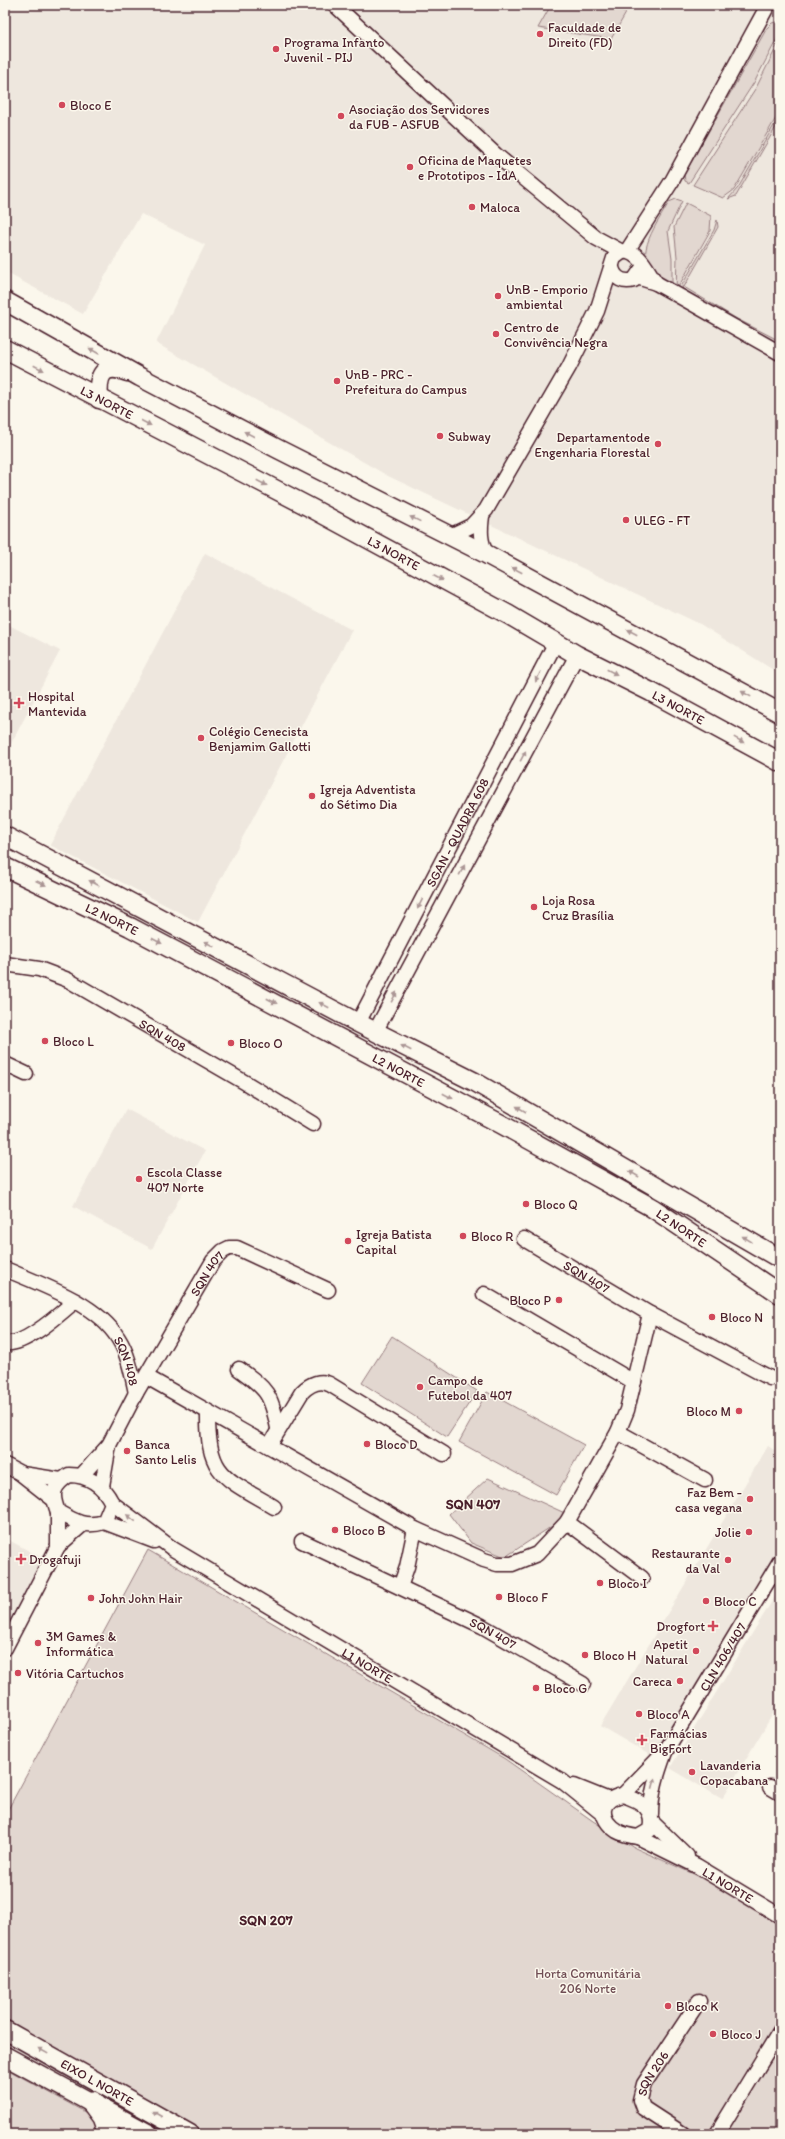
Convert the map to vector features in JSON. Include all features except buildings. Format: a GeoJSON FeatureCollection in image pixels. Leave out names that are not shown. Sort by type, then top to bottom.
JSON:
{"type":"FeatureCollection","features":[{"type":"Feature","properties":{"kind":"highway"},"geometry":{"type":"LineString","coordinates":[[92,2102],[103,2117],[109,2134]]}},
{"type":"Feature","properties":{"kind":"main road"},"geometry":{"type":"LineString","coordinates":[[5,301],[140,377],[486,554],[780,713]]}},
{"type":"Feature","properties":{"kind":"main road","name":"L3 NORTE"},"geometry":{"type":"LineString","coordinates":[[5,349],[313,510],[577,654],[651,692],[780,762]]}},
{"type":"Feature","properties":{"kind":"main road"},"geometry":{"type":"LineString","coordinates":[[100,399],[100,378],[110,368],[116,368],[140,377]]}},
{"type":"Feature","properties":{"kind":"main road","name":"L2 NORTE"},"geometry":{"type":"LineString","coordinates":[[5,836],[358,1023],[474,1082],[780,1259]]}},
{"type":"Feature","properties":{"kind":"main road","name":"L2 NORTE"},"geometry":{"type":"LineString","coordinates":[[5,867],[58,891],[150,938],[527,1138],[651,1207],[780,1294]]}},
{"type":"Feature","properties":{"kind":"main road","name":"EIXO L NORTE"},"geometry":{"type":"LineString","coordinates":[[5,2030],[190,2134]]}},
{"type":"Feature","properties":{"kind":"main road","name":"EIXO L NORTE"},"geometry":{"type":"LineString","coordinates":[[5,2056],[149,2134]]}},
{"type":"Feature","properties":{"kind":"street"},"geometry":{"type":"LineString","coordinates":[[335,5],[496,155],[596,238],[632,255],[656,283]]}},
{"type":"Feature","properties":{"kind":"street"},"geometry":{"type":"LineString","coordinates":[[632,255],[649,220],[768,5]]}},
{"type":"Feature","properties":{"kind":"street"},"geometry":{"type":"LineString","coordinates":[[596,238],[615,270],[629,281],[638,277],[642,269],[632,255]]}},
{"type":"Feature","properties":{"kind":"street"},"geometry":{"type":"LineString","coordinates":[[450,536],[464,530],[482,516],[558,387],[597,311],[615,270],[614,258],[632,255]]}},
{"type":"Feature","properties":{"kind":"street"},"geometry":{"type":"LineString","coordinates":[[638,277],[656,283],[780,353]]}},
{"type":"Feature","properties":{"kind":"street"},"geometry":{"type":"LineString","coordinates":[[482,516],[480,530],[481,542],[486,554]]}},
{"type":"Feature","properties":{"kind":"street","name":"SGAN - QUADRA 608"},"geometry":{"type":"LineString","coordinates":[[358,1023],[556,642]]}},
{"type":"Feature","properties":{"kind":"street"},"geometry":{"type":"LineString","coordinates":[[376,1032],[577,654]]}},
{"type":"Feature","properties":{"kind":"street","name":"SQN 408"},"geometry":{"type":"LineString","coordinates":[[5,964],[39,969],[68,980],[246,1083],[313,1124]]}},
{"type":"Feature","properties":{"kind":"street"},"geometry":{"type":"LineString","coordinates":[[5,1064],[26,1074]]}},
{"type":"Feature","properties":{"kind":"street","name":"SQN 407"},"geometry":{"type":"LineString","coordinates":[[524,1239],[650,1314],[770,1378]]}},
{"type":"Feature","properties":{"kind":"street","name":"SQN 407"},"geometry":{"type":"LineString","coordinates":[[109,1445],[136,1394],[213,1261],[229,1248],[237,1248],[328,1290]]}},
{"type":"Feature","properties":{"kind":"street","name":"SQN 408"},"geometry":{"type":"LineString","coordinates":[[5,1269],[75,1301],[106,1323],[118,1338],[128,1360],[136,1394]]}},
{"type":"Feature","properties":{"kind":"street"},"geometry":{"type":"LineString","coordinates":[[484,1294],[634,1382]]}},
{"type":"Feature","properties":{"kind":"street"},"geometry":{"type":"LineString","coordinates":[[5,1343],[16,1342],[27,1337],[48,1323],[75,1301]]}},
{"type":"Feature","properties":{"kind":"street"},"geometry":{"type":"LineString","coordinates":[[147,1377],[208,1413],[415,1529],[484,1560],[505,1565],[528,1559],[537,1554],[568,1522],[618,1432],[628,1410],[650,1314]]}},
{"type":"Feature","properties":{"kind":"street"},"geometry":{"type":"LineString","coordinates":[[239,1369],[261,1386],[269,1395],[273,1404],[278,1428]]}},
{"type":"Feature","properties":{"kind":"street"},"geometry":{"type":"LineString","coordinates":[[269,1446],[278,1428],[305,1389],[314,1383],[328,1383],[444,1454]]}},
{"type":"Feature","properties":{"kind":"street"},"geometry":{"type":"LineString","coordinates":[[208,1413],[208,1439],[210,1452],[218,1469],[229,1480],[274,1507]]}},
{"type":"Feature","properties":{"kind":"street"},"geometry":{"type":"LineString","coordinates":[[618,1432],[705,1480]]}},
{"type":"Feature","properties":{"kind":"street"},"geometry":{"type":"LineString","coordinates":[[82,1475],[109,1445]]}},
{"type":"Feature","properties":{"kind":"street"},"geometry":{"type":"LineString","coordinates":[[102,1486],[109,1445]]}},
{"type":"Feature","properties":{"kind":"street"},"geometry":{"type":"LineString","coordinates":[[5,1465],[20,1473],[56,1506],[82,1525],[95,1525],[104,1522],[112,1504],[102,1486],[82,1475],[69,1475],[61,1480],[55,1488],[56,1506],[58,1546]]}},
{"type":"Feature","properties":{"kind":"street"},"geometry":{"type":"LineString","coordinates":[[20,1473],[61,1480]]}},
{"type":"Feature","properties":{"kind":"street","name":"L1 NORTE"},"geometry":{"type":"LineString","coordinates":[[112,1504],[173,1548],[562,1781],[604,1815]]}},
{"type":"Feature","properties":{"kind":"street","name":"L1 NORTE"},"geometry":{"type":"LineString","coordinates":[[104,1522],[173,1548]]}},
{"type":"Feature","properties":{"kind":"street"},"geometry":{"type":"LineString","coordinates":[[568,1522],[642,1578]]}},
{"type":"Feature","properties":{"kind":"street"},"geometry":{"type":"LineString","coordinates":[[5,1648],[58,1546],[82,1525]]}},
{"type":"Feature","properties":{"kind":"street"},"geometry":{"type":"LineString","coordinates":[[400,1587],[407,1567],[415,1529]]}},
{"type":"Feature","properties":{"kind":"street","name":"SQN 407"},"geometry":{"type":"LineString","coordinates":[[302,1541],[482,1626],[583,1684]]}},
{"type":"Feature","properties":{"kind":"street","name":"CLN 406/407"},"geometry":{"type":"LineString","coordinates":[[651,1818],[651,1799],[654,1783],[665,1752],[780,1561]]}},
{"type":"Feature","properties":{"kind":"street","name":"CLN 406/407"},"geometry":{"type":"LineString","coordinates":[[623,1795],[665,1752]]}},
{"type":"Feature","properties":{"kind":"street","name":"L1 NORTE"},"geometry":{"type":"LineString","coordinates":[[562,1781],[609,1800]]}},
{"type":"Feature","properties":{"kind":"street"},"geometry":{"type":"LineString","coordinates":[[623,1795],[636,1799],[645,1806],[651,1818],[650,1830],[638,1837],[625,1835],[616,1831],[607,1822],[604,1815],[604,1806],[609,1800],[615,1796],[623,1795]]}},
{"type":"Feature","properties":{"kind":"street","name":"L1 NORTE"},"geometry":{"type":"LineString","coordinates":[[651,1818],[697,1866]]}},
{"type":"Feature","properties":{"kind":"street","name":"L1 NORTE"},"geometry":{"type":"LineString","coordinates":[[638,1837],[697,1866],[780,1916]]}},
{"type":"Feature","properties":{"kind":"street","name":"SQN 206"},"geometry":{"type":"LineString","coordinates":[[683,2134],[643,2108],[640,2095],[644,2084],[699,2001]]}},
{"type":"Feature","properties":{"kind":"street"},"geometry":{"type":"LineString","coordinates":[[717,2134],[779,2035]]}},
{"type":"Feature","properties":{"kind":"shaded area"},"geometry":{"type":"Polygon","coordinates":[[[5,5],[780,5],[780,683],[775,671],[700,624],[388,476],[156,343],[205,245],[141,214],[83,314],[5,272],[5,5]]]}},
{"type":"Feature","properties":{"kind":"shaded area","name":"Colégio Cenecista Benjamim Gallotti"},"geometry":{"type":"Polygon","coordinates":[[[205,553],[352,630],[198,922],[50,845],[205,553]]]}},
{"type":"Feature","properties":{"kind":"shaded area","name":"Hospital Mantevida"},"geometry":{"type":"Polygon","coordinates":[[[5,623],[60,651],[5,755],[5,623]]]}},
{"type":"Feature","properties":{"kind":"shaded area","name":"Escola Classe 407 Norte"},"geometry":{"type":"Polygon","coordinates":[[[126,1109],[205,1151],[152,1249],[73,1206],[126,1109]]]}},
{"type":"Feature","properties":{"kind":"shaded area"},"geometry":{"type":"Polygon","coordinates":[[[768,1446],[780,1454],[780,1551],[688,1707],[655,1758],[600,1726],[768,1446]]]}},
{"type":"Feature","properties":{"kind":"shaded area"},"geometry":{"type":"Polygon","coordinates":[[[5,1538],[44,1559],[5,1631],[5,1538]]]}},
{"type":"Feature","properties":{"kind":"shaded area"},"geometry":{"type":"Polygon","coordinates":[[[780,1588],[780,1702],[722,1799],[670,1768],[780,1588]]]}},
{"type":"Feature","properties":{"kind":"green space"},"geometry":{"type":"Polygon","coordinates":[[[551,5],[611,5],[626,13],[611,39],[538,28],[551,5]]]}},
{"type":"Feature","properties":{"kind":"green space"},"geometry":{"type":"Polygon","coordinates":[[[772,23],[780,23],[780,33],[755,81],[689,183],[685,181],[684,175],[767,28],[772,23]]]}},
{"type":"Feature","properties":{"kind":"green space"},"geometry":{"type":"Polygon","coordinates":[[[780,40],[780,111],[734,190],[723,198],[693,185],[757,86],[780,40]]]}},
{"type":"Feature","properties":{"kind":"green space"},"geometry":{"type":"Polygon","coordinates":[[[780,115],[780,120],[736,196],[728,199],[738,188],[780,115]]]}},
{"type":"Feature","properties":{"kind":"green space"},"geometry":{"type":"Polygon","coordinates":[[[676,199],[682,201],[668,231],[672,259],[672,289],[654,276],[648,267],[646,248],[654,229],[669,202],[676,199]]]}},
{"type":"Feature","properties":{"kind":"green space"},"geometry":{"type":"Polygon","coordinates":[[[686,203],[711,216],[710,231],[676,291],[677,257],[674,227],[686,203]]]}},
{"type":"Feature","properties":{"kind":"green space"},"geometry":{"type":"Polygon","coordinates":[[[717,220],[718,227],[684,287],[737,319],[780,341],[780,346],[683,292],[682,285],[714,230],[717,220]]]}},
{"type":"Feature","properties":{"kind":"green space","name":"Campo de Futebol da 407"},"geometry":{"type":"Polygon","coordinates":[[[392,1336],[477,1391],[447,1437],[362,1383],[392,1336]]]}},
{"type":"Feature","properties":{"kind":"green space"},"geometry":{"type":"Polygon","coordinates":[[[487,1392],[584,1445],[556,1495],[459,1442],[487,1392]]]}},
{"type":"Feature","properties":{"kind":"green space"},"geometry":{"type":"Polygon","coordinates":[[[488,1478],[569,1515],[505,1557],[471,1543],[449,1514],[488,1478]]]}},
{"type":"Feature","properties":{"kind":"green space","name":"Horta Comunitária 206 Norte"},"geometry":{"type":"Polygon","coordinates":[[[148,1550],[505,1759],[593,1821],[635,1848],[705,1879],[780,1924],[780,2134],[197,2134],[5,2023],[5,1815],[148,1550]]]}},
{"type":"Feature","properties":{"kind":"green space"},"geometry":{"type":"Polygon","coordinates":[[[5,2037],[175,2134],[161,2134],[5,2047],[5,2037]]]}},
{"type":"Feature","properties":{"kind":"green space"},"geometry":{"type":"Polygon","coordinates":[[[5,2068],[92,2116],[103,2134],[5,2134],[5,2068]]]}},
{"type":"Feature","properties":{"kind":"place","name":"Faculdade de Direito (FD)"},"geometry":{"type":"Point","coordinates":[540,34]}},
{"type":"Feature","properties":{"kind":"place","name":"Programa Infanto Juvenil - PIJ"},"geometry":{"type":"Point","coordinates":[276,49]}},
{"type":"Feature","properties":{"kind":"place","name":"Bloco E"},"geometry":{"type":"Point","coordinates":[62,105]}},
{"type":"Feature","properties":{"kind":"place","name":"Asociação dos Servidores da FUB - ASFUB"},"geometry":{"type":"Point","coordinates":[341,116]}},
{"type":"Feature","properties":{"kind":"place","name":"Oficina de Maquetes e Prototipos - IdA"},"geometry":{"type":"Point","coordinates":[410,167]}},
{"type":"Feature","properties":{"kind":"place","name":"Maloca"},"geometry":{"type":"Point","coordinates":[472,207]}},
{"type":"Feature","properties":{"kind":"place","name":"UnB - Emporio ambiental"},"geometry":{"type":"Point","coordinates":[498,296]}},
{"type":"Feature","properties":{"kind":"place","name":"Centro de Convivência Negra"},"geometry":{"type":"Point","coordinates":[496,334]}},
{"type":"Feature","properties":{"kind":"place","name":"UnB - PRC - Prefeitura do Campus"},"geometry":{"type":"Point","coordinates":[337,381]}},
{"type":"Feature","properties":{"kind":"place","name":"Subway"},"geometry":{"type":"Point","coordinates":[440,436]}},
{"type":"Feature","properties":{"kind":"place","name":"Departamentode Engenharia Florestal"},"geometry":{"type":"Point","coordinates":[658,444]}},
{"type":"Feature","properties":{"kind":"place","name":"ULEG - FT"},"geometry":{"type":"Point","coordinates":[626,520]}},
{"type":"Feature","properties":{"kind":"place","name":"Hospital Mantevida"},"geometry":{"type":"Point","coordinates":[19,703]}},
{"type":"Feature","properties":{"kind":"place","name":"Colégio Cenecista Benjamim Gallotti"},"geometry":{"type":"Point","coordinates":[201,738]}},
{"type":"Feature","properties":{"kind":"place","name":"Igreja Adventista do Sétimo Dia"},"geometry":{"type":"Point","coordinates":[312,796]}},
{"type":"Feature","properties":{"kind":"place","name":"Loja Rosa Cruz Brasília"},"geometry":{"type":"Point","coordinates":[534,907]}},
{"type":"Feature","properties":{"kind":"place","name":"Bloco L"},"geometry":{"type":"Point","coordinates":[45,1041]}},
{"type":"Feature","properties":{"kind":"place","name":"Bloco O"},"geometry":{"type":"Point","coordinates":[231,1043]}},
{"type":"Feature","properties":{"kind":"place","name":"Escola Classe 407 Norte"},"geometry":{"type":"Point","coordinates":[139,1179]}},
{"type":"Feature","properties":{"kind":"place","name":"Bloco Q"},"geometry":{"type":"Point","coordinates":[526,1204]}},
{"type":"Feature","properties":{"kind":"place","name":"Bloco R"},"geometry":{"type":"Point","coordinates":[463,1236]}},
{"type":"Feature","properties":{"kind":"place","name":"Igreja Batista Capital"},"geometry":{"type":"Point","coordinates":[348,1241]}},
{"type":"Feature","properties":{"kind":"place","name":"Bloco P"},"geometry":{"type":"Point","coordinates":[559,1300]}},
{"type":"Feature","properties":{"kind":"place","name":"Bloco N"},"geometry":{"type":"Point","coordinates":[712,1317]}},
{"type":"Feature","properties":{"kind":"place","name":"Campo de Futebol da 407"},"geometry":{"type":"Point","coordinates":[420,1387]}},
{"type":"Feature","properties":{"kind":"place","name":"Bloco M"},"geometry":{"type":"Point","coordinates":[739,1411]}},
{"type":"Feature","properties":{"kind":"place","name":"Bloco D"},"geometry":{"type":"Point","coordinates":[367,1444]}},
{"type":"Feature","properties":{"kind":"place","name":"Banca Santo Lelis"},"geometry":{"type":"Point","coordinates":[127,1451]}},
{"type":"Feature","properties":{"kind":"place","name":"Faz Bem - casa vegana"},"geometry":{"type":"Point","coordinates":[750,1499]}},
{"type":"Feature","properties":{"kind":"place","name":"Bloco B"},"geometry":{"type":"Point","coordinates":[335,1530]}},
{"type":"Feature","properties":{"kind":"place","name":"Jolie"},"geometry":{"type":"Point","coordinates":[749,1532]}},
{"type":"Feature","properties":{"kind":"place","name":"Drogafuji"},"geometry":{"type":"Point","coordinates":[21,1559]}},
{"type":"Feature","properties":{"kind":"place","name":"Restaurante da Val"},"geometry":{"type":"Point","coordinates":[728,1560]}},
{"type":"Feature","properties":{"kind":"place","name":"Bloco I"},"geometry":{"type":"Point","coordinates":[600,1583]}},
{"type":"Feature","properties":{"kind":"place","name":"Bloco F"},"geometry":{"type":"Point","coordinates":[499,1597]}},
{"type":"Feature","properties":{"kind":"place","name":"John John Hair"},"geometry":{"type":"Point","coordinates":[91,1598]}},
{"type":"Feature","properties":{"kind":"place","name":"Bloco C"},"geometry":{"type":"Point","coordinates":[706,1601]}},
{"type":"Feature","properties":{"kind":"place","name":"Drogfort"},"geometry":{"type":"Point","coordinates":[713,1626]}},
{"type":"Feature","properties":{"kind":"place","name":"3M Games & Informática"},"geometry":{"type":"Point","coordinates":[38,1643]}},
{"type":"Feature","properties":{"kind":"place","name":"Apetit Natural"},"geometry":{"type":"Point","coordinates":[696,1651]}},
{"type":"Feature","properties":{"kind":"place","name":"Bloco H"},"geometry":{"type":"Point","coordinates":[585,1655]}},
{"type":"Feature","properties":{"kind":"place","name":"Vitória Cartuchos"},"geometry":{"type":"Point","coordinates":[18,1673]}},
{"type":"Feature","properties":{"kind":"place","name":"Careca"},"geometry":{"type":"Point","coordinates":[680,1681]}},
{"type":"Feature","properties":{"kind":"place","name":"Bloco G"},"geometry":{"type":"Point","coordinates":[536,1688]}},
{"type":"Feature","properties":{"kind":"place","name":"Bloco A"},"geometry":{"type":"Point","coordinates":[639,1714]}},
{"type":"Feature","properties":{"kind":"place","name":"Farmácias BigFort"},"geometry":{"type":"Point","coordinates":[642,1740]}},
{"type":"Feature","properties":{"kind":"place","name":"Lavanderia Copacabana"},"geometry":{"type":"Point","coordinates":[692,1772]}},
{"type":"Feature","properties":{"kind":"place","name":"Bloco K"},"geometry":{"type":"Point","coordinates":[668,2006]}},
{"type":"Feature","properties":{"kind":"place","name":"Bloco J"},"geometry":{"type":"Point","coordinates":[713,2034]}},
{"type":"Feature","properties":{"kind":"district","name":"SQN 407"},"geometry":{"type":"Point","coordinates":[473,1504]}},
{"type":"Feature","properties":{"kind":"district","name":"SQN 207"},"geometry":{"type":"Point","coordinates":[266,1920]}}]}
